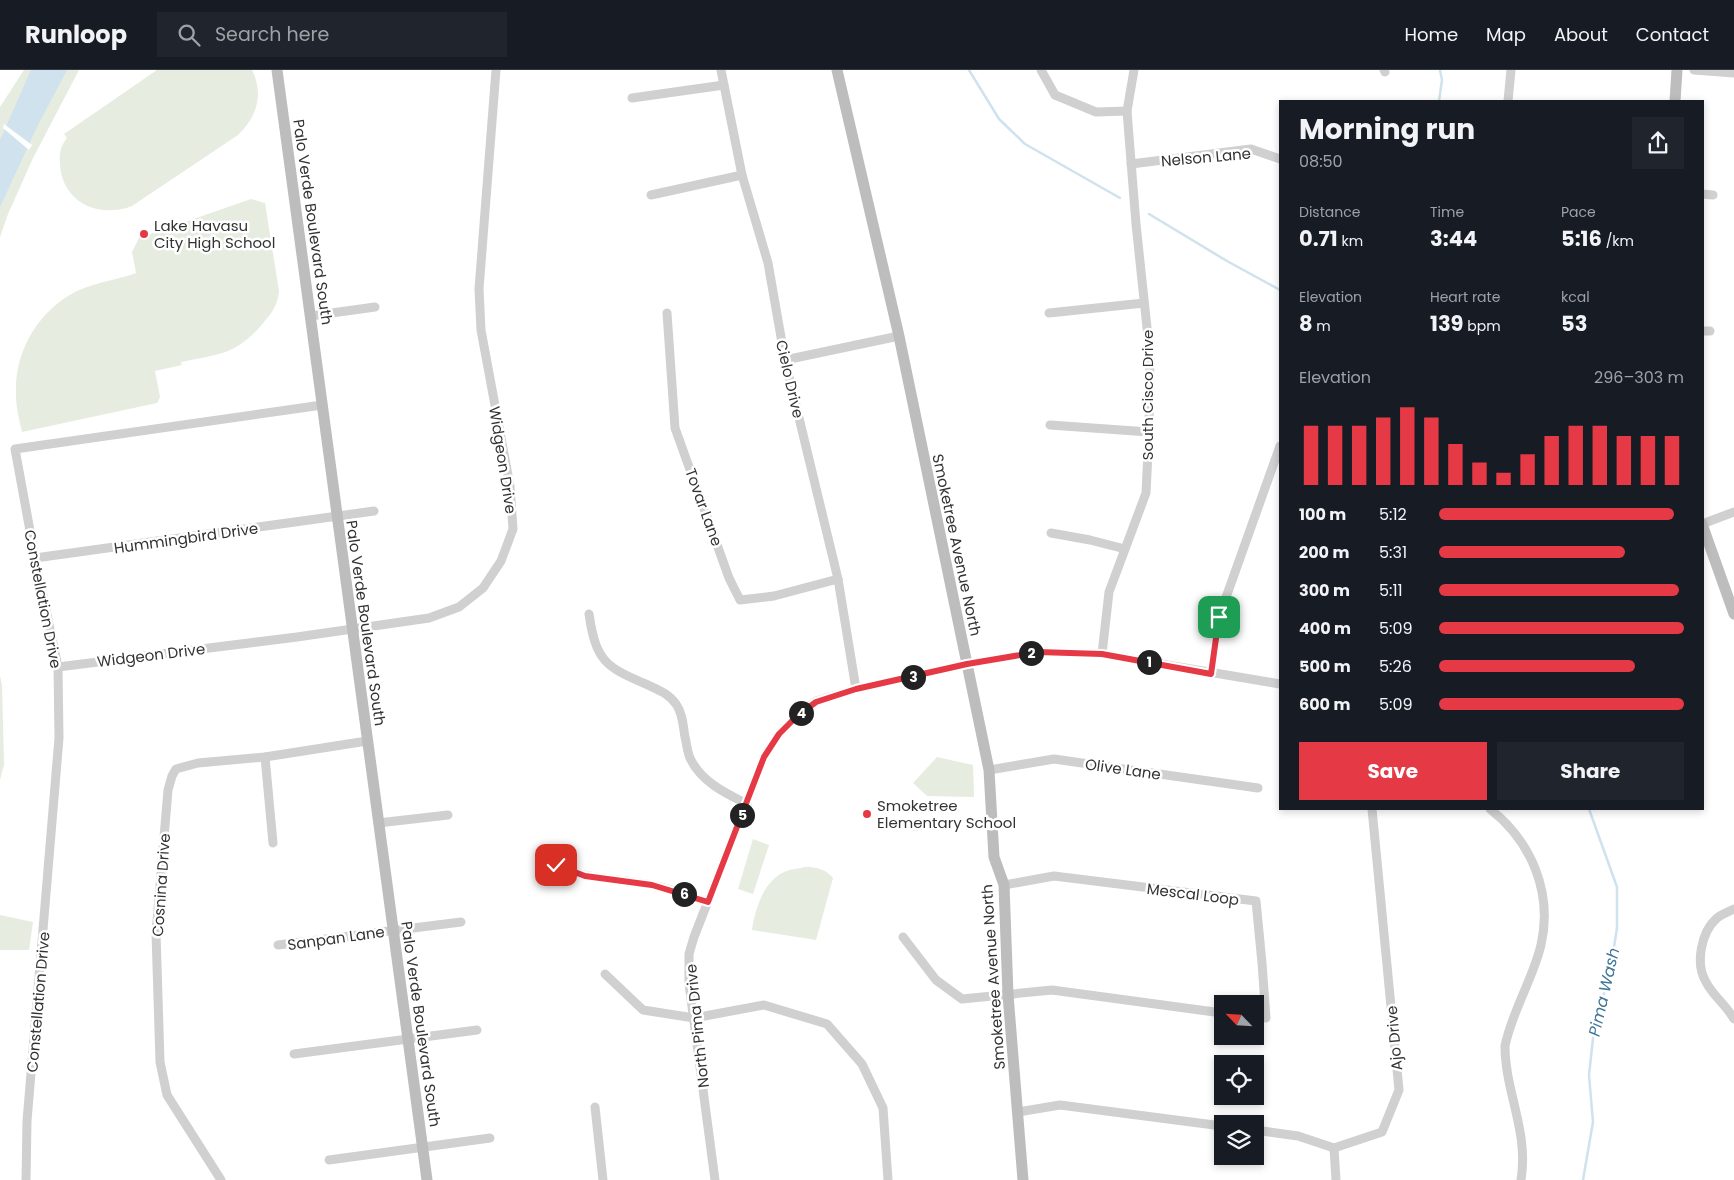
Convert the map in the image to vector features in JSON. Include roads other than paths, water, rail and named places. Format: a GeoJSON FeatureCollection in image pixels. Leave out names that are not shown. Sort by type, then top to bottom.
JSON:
{"type":"FeatureCollection","features":[{"type":"Feature","properties":{"kind":"main road","name":"Palo Verde Boulevard South"},"geometry":{"type":"LineString","coordinates":[[277,70],[427,1180]]}},
{"type":"Feature","properties":{"kind":"main road","name":"Smoketree Avenue North"},"geometry":{"type":"LineString","coordinates":[[837,70],[899,336],[989,770],[994,857],[1004,885],[1008,995],[1023,1180]]}},
{"type":"Feature","properties":{"kind":"main road"},"geometry":{"type":"LineString","coordinates":[[1675,100],[1677,70]]}},
{"type":"Feature","properties":{"kind":"main road"},"geometry":{"type":"LineString","coordinates":[[1704,527],[1734,614]]}},
{"type":"Feature","properties":{"kind":"street","name":"Widgeon Drive"},"geometry":{"type":"LineString","coordinates":[[58,667],[429,618],[460,607],[483,588],[501,561],[513,529],[510,486],[480,330],[479,289],[496,70]]}},
{"type":"Feature","properties":{"kind":"street","name":"Cielo Drive"},"geometry":{"type":"LineString","coordinates":[[721,70],[742,175],[768,263],[785,360],[838,579],[856,689]]}},
{"type":"Feature","properties":{"kind":"street"},"geometry":{"type":"LineString","coordinates":[[1041,70],[1055,95],[1096,112],[1127,111]]}},
{"type":"Feature","properties":{"kind":"street","name":"South Cisco Drive"},"geometry":{"type":"LineString","coordinates":[[1102,654],[1110,592],[1146,492],[1150,356],[1127,111],[1134,70]]}},
{"type":"Feature","properties":{"kind":"street"},"geometry":{"type":"LineString","coordinates":[[1508,100],[1511,70]]}},
{"type":"Feature","properties":{"kind":"street"},"geometry":{"type":"LineString","coordinates":[[1694,70],[1734,73]]}},
{"type":"Feature","properties":{"kind":"street"},"geometry":{"type":"LineString","coordinates":[[632,98],[724,85]]}},
{"type":"Feature","properties":{"kind":"street","name":"Nelson Lane"},"geometry":{"type":"LineString","coordinates":[[1131,164],[1251,149],[1279,160]]}},
{"type":"Feature","properties":{"kind":"street"},"geometry":{"type":"LineString","coordinates":[[650,195],[742,175]]}},
{"type":"Feature","properties":{"kind":"street"},"geometry":{"type":"LineString","coordinates":[[1704,194],[1714,195]]}},
{"type":"Feature","properties":{"kind":"street"},"geometry":{"type":"LineString","coordinates":[[1049,313],[1144,303]]}},
{"type":"Feature","properties":{"kind":"street"},"geometry":{"type":"LineString","coordinates":[[310,316],[375,307]]}},
{"type":"Feature","properties":{"kind":"street","name":"Tovar Lane"},"geometry":{"type":"LineString","coordinates":[[667,313],[675,428],[729,578],[740,600],[774,596],[838,579]]}},
{"type":"Feature","properties":{"kind":"street"},"geometry":{"type":"LineString","coordinates":[[785,360],[899,336]]}},
{"type":"Feature","properties":{"kind":"street","name":"Constellation Drive"},"geometry":{"type":"LineString","coordinates":[[26,1180],[27,1121],[58,748],[58,667],[34,558],[15,449],[322,405]]}},
{"type":"Feature","properties":{"kind":"street"},"geometry":{"type":"LineString","coordinates":[[1050,425],[1149,432]]}},
{"type":"Feature","properties":{"kind":"street"},"geometry":{"type":"LineString","coordinates":[[1211,674],[1219,617],[1279,449]]}},
{"type":"Feature","properties":{"kind":"street","name":"Hummingbird Drive"},"geometry":{"type":"LineString","coordinates":[[34,558],[374,511]]}},
{"type":"Feature","properties":{"kind":"street"},"geometry":{"type":"LineString","coordinates":[[1704,524],[1734,512]]}},
{"type":"Feature","properties":{"kind":"street"},"geometry":{"type":"LineString","coordinates":[[1051,534],[1090,540],[1125,549]]}},
{"type":"Feature","properties":{"kind":"street"},"geometry":{"type":"LineString","coordinates":[[589,614],[596,649],[606,662],[619,672],[666,694],[676,705],[682,719],[690,758],[696,768],[712,784],[747,804]]}},
{"type":"Feature","properties":{"kind":"street","name":"North Pima Drive"},"geometry":{"type":"LineString","coordinates":[[715,1180],[689,984],[689,954],[764,757],[779,734],[797,716],[816,702],[856,689],[967,664],[1038,652],[1102,654],[1211,674],[1279,684]]}},
{"type":"Feature","properties":{"kind":"street","name":"Cosnina Drive"},"geometry":{"type":"LineString","coordinates":[[221,1180],[167,1095],[160,1062],[156,933],[167,803],[172,776],[176,769],[198,763],[265,757],[367,742]]}},
{"type":"Feature","properties":{"kind":"street"},"geometry":{"type":"LineString","coordinates":[[265,757],[273,843]]}},
{"type":"Feature","properties":{"kind":"street","name":"Olive Lane"},"geometry":{"type":"LineString","coordinates":[[989,770],[1054,759],[1258,788]]}},
{"type":"Feature","properties":{"kind":"street","name":"Ajo Drive"},"geometry":{"type":"LineString","coordinates":[[1334,1148],[1382,1132],[1399,1090],[1372,810]]}},
{"type":"Feature","properties":{"kind":"street"},"geometry":{"type":"LineString","coordinates":[[1491,810],[1514,832],[1529,853],[1539,876],[1543,900],[1544,919],[1541,945],[1505,1046],[1522,1142],[1521,1180]]}},
{"type":"Feature","properties":{"kind":"street"},"geometry":{"type":"LineString","coordinates":[[378,822],[448,815]]}},
{"type":"Feature","properties":{"kind":"street"},"geometry":{"type":"LineString","coordinates":[[547,858],[567,870],[585,876],[652,885],[708,902]]}},
{"type":"Feature","properties":{"kind":"street","name":"Mescal Loop"},"geometry":{"type":"LineString","coordinates":[[1004,885],[1054,876],[1256,902],[1266,1018],[1264,1018]]}},
{"type":"Feature","properties":{"kind":"street"},"geometry":{"type":"LineString","coordinates":[[1734,909],[1716,919],[1710,927],[1703,942],[1700,958],[1705,981],[1734,1019]]}},
{"type":"Feature","properties":{"kind":"street","name":"Sanpan Lane"},"geometry":{"type":"LineString","coordinates":[[278,945],[461,922]]}},
{"type":"Feature","properties":{"kind":"street"},"geometry":{"type":"LineString","coordinates":[[903,938],[936,980],[962,998],[1052,990],[1214,1012]]}},
{"type":"Feature","properties":{"kind":"street"},"geometry":{"type":"LineString","coordinates":[[605,974],[643,1010],[694,1018],[764,1005],[827,1024],[862,1064],[882,1108],[888,1180]]}},
{"type":"Feature","properties":{"kind":"street"},"geometry":{"type":"LineString","coordinates":[[294,1054],[476,1030]]}},
{"type":"Feature","properties":{"kind":"street"},"geometry":{"type":"LineString","coordinates":[[1018,1112],[1060,1105],[1214,1125]]}},
{"type":"Feature","properties":{"kind":"street"},"geometry":{"type":"LineString","coordinates":[[595,1107],[603,1180]]}},
{"type":"Feature","properties":{"kind":"street"},"geometry":{"type":"LineString","coordinates":[[1264,1131],[1298,1136],[1334,1148],[1336,1180]]}},
{"type":"Feature","properties":{"kind":"street"},"geometry":{"type":"LineString","coordinates":[[329,1160],[490,1138]]}},
{"type":"Feature","properties":{"kind":"water"},"geometry":{"type":"Polygon","coordinates":[[[31,70],[67,70],[37,127],[0,207],[0,140],[31,70]]]}},
{"type":"Feature","properties":{"kind":"waterway"},"geometry":{"type":"LineString","coordinates":[[969,70],[999,119],[1025,144],[1120,198]]}},
{"type":"Feature","properties":{"kind":"waterway","name":"Pima Wash"},"geometry":{"type":"LineString","coordinates":[[1439,100],[1442,80],[1440,70]]}},
{"type":"Feature","properties":{"kind":"waterway"},"geometry":{"type":"LineString","coordinates":[[1149,214],[1279,289]]}},
{"type":"Feature","properties":{"kind":"waterway","name":"Pima Wash"},"geometry":{"type":"LineString","coordinates":[[1583,1180],[1593,1122],[1589,1075],[1594,1029],[1610,972],[1617,928],[1617,887],[1589,810]]}},
{"type":"Feature","properties":{"kind":"place","name":"Lake Havasu City High School"},"geometry":{"type":"Point","coordinates":[144,234]}},
{"type":"Feature","properties":{"kind":"place","name":"Smoketree Elementary School"},"geometry":{"type":"Point","coordinates":[867,814]}}]}
